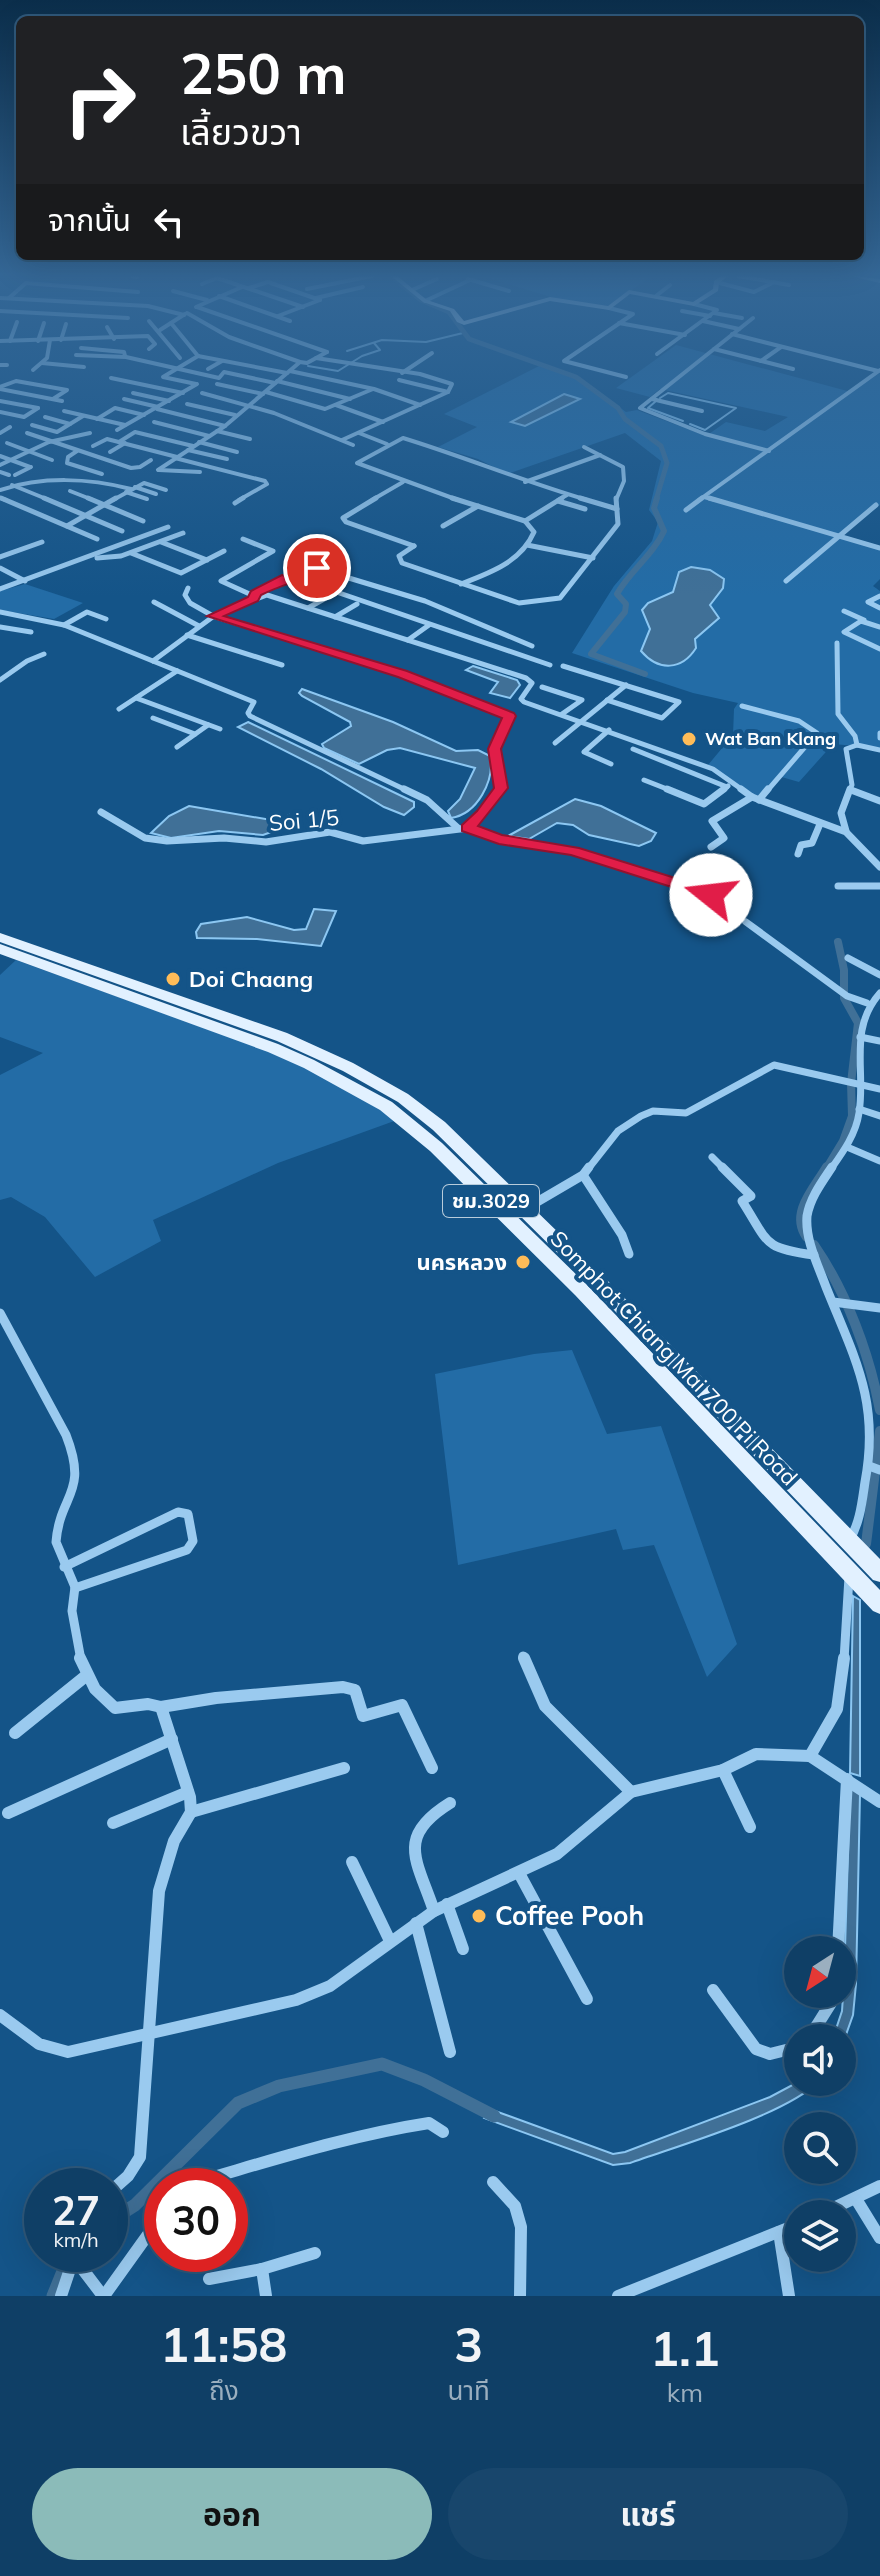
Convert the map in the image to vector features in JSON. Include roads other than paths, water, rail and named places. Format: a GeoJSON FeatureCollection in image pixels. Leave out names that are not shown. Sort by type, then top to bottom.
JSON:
{"type":"FeatureCollection","features":[{"type":"Feature","properties":{"kind":"main road","name":"Somphot Chiang Mai 700 Pi Road"},"geometry":{"type":"LineString","coordinates":[[0,937],[282,1037],[348,1067],[403,1098],[439,1126],[525,1209],[880,1573]]}},
{"type":"Feature","properties":{"kind":"main road","name":"Somphot Chiang Mai 700 Pi Road"},"geometry":{"type":"LineString","coordinates":[[0,949],[273,1048],[386,1106],[436,1147],[581,1290],[880,1604]]}},
{"type":"Feature","properties":{"kind":"street"},"geometry":{"type":"LineString","coordinates":[[28,383],[67,390],[53,399]]}},
{"type":"Feature","properties":{"kind":"street"},"geometry":{"type":"LineString","coordinates":[[136,383],[183,393]]}},
{"type":"Feature","properties":{"kind":"street"},"geometry":{"type":"LineString","coordinates":[[117,430],[197,384],[193,383]]}},
{"type":"Feature","properties":{"kind":"street"},"geometry":{"type":"LineString","coordinates":[[200,472],[158,470],[225,426],[275,383]]}},
{"type":"Feature","properties":{"kind":"street"},"geometry":{"type":"LineString","coordinates":[[281,383],[350,399]]}},
{"type":"Feature","properties":{"kind":"street"},"geometry":{"type":"LineString","coordinates":[[344,383],[374,389],[420,405]]}},
{"type":"Feature","properties":{"kind":"street"},"geometry":{"type":"LineString","coordinates":[[386,393],[409,383]]}},
{"type":"Feature","properties":{"kind":"street"},"geometry":{"type":"LineString","coordinates":[[410,383],[448,392]]}},
{"type":"Feature","properties":{"kind":"street"},"geometry":{"type":"LineString","coordinates":[[342,440],[448,392],[453,388],[450,383]]}},
{"type":"Feature","properties":{"kind":"street"},"geometry":{"type":"LineString","coordinates":[[672,383],[640,408],[705,434],[769,451]]}},
{"type":"Feature","properties":{"kind":"street"},"geometry":{"type":"LineString","coordinates":[[686,510],[862,383]]}},
{"type":"Feature","properties":{"kind":"street"},"geometry":{"type":"LineString","coordinates":[[217,384],[325,409],[374,389]]}},
{"type":"Feature","properties":{"kind":"street"},"geometry":{"type":"LineString","coordinates":[[0,388],[62,401]]}},
{"type":"Feature","properties":{"kind":"street"},"geometry":{"type":"LineString","coordinates":[[133,393],[169,401]]}},
{"type":"Feature","properties":{"kind":"street"},"geometry":{"type":"LineString","coordinates":[[202,393],[248,404],[353,445]]}},
{"type":"Feature","properties":{"kind":"street"},"geometry":{"type":"LineString","coordinates":[[124,399],[225,426]]}},
{"type":"Feature","properties":{"kind":"street"},"geometry":{"type":"LineString","coordinates":[[652,399],[702,411]]}},
{"type":"Feature","properties":{"kind":"street"},"geometry":{"type":"LineString","coordinates":[[0,401],[38,408],[24,417],[0,412]]}},
{"type":"Feature","properties":{"kind":"street"},"geometry":{"type":"LineString","coordinates":[[187,404],[235,415]]}},
{"type":"Feature","properties":{"kind":"street"},"geometry":{"type":"LineString","coordinates":[[336,405],[383,422]]}},
{"type":"Feature","properties":{"kind":"street"},"geometry":{"type":"LineString","coordinates":[[97,419],[115,408],[145,415]]}},
{"type":"Feature","properties":{"kind":"street"},"geometry":{"type":"LineString","coordinates":[[64,411],[126,425]]}},
{"type":"Feature","properties":{"kind":"street"},"geometry":{"type":"LineString","coordinates":[[32,425],[57,432],[83,416]]}},
{"type":"Feature","properties":{"kind":"street"},"geometry":{"type":"LineString","coordinates":[[45,417],[81,429]]}},
{"type":"Feature","properties":{"kind":"street"},"geometry":{"type":"LineString","coordinates":[[154,422],[209,436]]}},
{"type":"Feature","properties":{"kind":"street"},"geometry":{"type":"LineString","coordinates":[[0,425],[10,427],[0,433]]}},
{"type":"Feature","properties":{"kind":"street"},"geometry":{"type":"LineString","coordinates":[[217,431],[250,439]]}},
{"type":"Feature","properties":{"kind":"street"},"geometry":{"type":"LineString","coordinates":[[110,452],[135,432],[227,459]]}},
{"type":"Feature","properties":{"kind":"street"},"geometry":{"type":"LineString","coordinates":[[27,433],[134,468],[151,460]]}},
{"type":"Feature","properties":{"kind":"street"},"geometry":{"type":"LineString","coordinates":[[0,465],[49,442],[90,433]]}},
{"type":"Feature","properties":{"kind":"street"},"geometry":{"type":"LineString","coordinates":[[359,433],[387,444]]}},
{"type":"Feature","properties":{"kind":"street"},"geometry":{"type":"LineString","coordinates":[[93,446],[107,439],[122,442],[267,484],[235,503]]}},
{"type":"Feature","properties":{"kind":"street"},"geometry":{"type":"LineString","coordinates":[[461,584],[501,567],[527,545],[534,532],[525,521],[403,482],[357,463],[397,439],[410,440],[475,461],[524,482],[617,509]]}},
{"type":"Feature","properties":{"kind":"street"},"geometry":{"type":"LineString","coordinates":[[199,442],[237,452]]}},
{"type":"Feature","properties":{"kind":"street"},"geometry":{"type":"LineString","coordinates":[[7,443],[52,460]]}},
{"type":"Feature","properties":{"kind":"street"},"geometry":{"type":"LineString","coordinates":[[403,482],[343,518],[346,522],[414,546],[399,556],[402,563],[519,603],[552,600],[566,593],[618,524],[616,495],[624,481],[623,467],[584,447]]}},
{"type":"Feature","properties":{"kind":"street"},"geometry":{"type":"LineString","coordinates":[[77,451],[68,457],[67,463],[102,474]]}},
{"type":"Feature","properties":{"kind":"street"},"geometry":{"type":"LineString","coordinates":[[524,482],[600,455]]}},
{"type":"Feature","properties":{"kind":"street"},"geometry":{"type":"LineString","coordinates":[[0,456],[31,468],[12,475],[0,472]]}},
{"type":"Feature","properties":{"kind":"street"},"geometry":{"type":"LineString","coordinates":[[183,471],[195,463]]}},
{"type":"Feature","properties":{"kind":"street"},"geometry":{"type":"LineString","coordinates":[[0,490],[11,485],[43,481],[88,482],[156,494]]}},
{"type":"Feature","properties":{"kind":"street"},"geometry":{"type":"LineString","coordinates":[[67,526],[144,483],[166,490]]}},
{"type":"Feature","properties":{"kind":"street"},"geometry":{"type":"LineString","coordinates":[[11,485],[122,531]]}},
{"type":"Feature","properties":{"kind":"street"},"geometry":{"type":"LineString","coordinates":[[131,489],[147,499]]}},
{"type":"Feature","properties":{"kind":"street"},"geometry":{"type":"LineString","coordinates":[[70,491],[143,521]]}},
{"type":"Feature","properties":{"kind":"street"},"geometry":{"type":"LineString","coordinates":[[525,521],[567,495]]}},
{"type":"Feature","properties":{"kind":"street"},"geometry":{"type":"LineString","coordinates":[[704,497],[880,548]]}},
{"type":"Feature","properties":{"kind":"street"},"geometry":{"type":"LineString","coordinates":[[0,498],[97,539]]}},
{"type":"Feature","properties":{"kind":"street"},"geometry":{"type":"LineString","coordinates":[[558,501],[585,509]]}},
{"type":"Feature","properties":{"kind":"street"},"geometry":{"type":"LineString","coordinates":[[786,581],[876,505]]}},
{"type":"Feature","properties":{"kind":"street"},"geometry":{"type":"LineString","coordinates":[[443,526],[478,506]]}},
{"type":"Feature","properties":{"kind":"street"},"geometry":{"type":"LineString","coordinates":[[0,589],[168,527]]}},
{"type":"Feature","properties":{"kind":"street"},"geometry":{"type":"LineString","coordinates":[[84,558],[131,553],[183,533]]}},
{"type":"Feature","properties":{"kind":"street"},"geometry":{"type":"LineString","coordinates":[[243,539],[273,551],[221,581],[526,678],[532,683],[522,701],[705,765],[729,785]]}},
{"type":"Feature","properties":{"kind":"street"},"geometry":{"type":"LineString","coordinates":[[0,557],[42,542]]}},
{"type":"Feature","properties":{"kind":"street"},"geometry":{"type":"LineString","coordinates":[[161,542],[207,560]]}},
{"type":"Feature","properties":{"kind":"street"},"geometry":{"type":"LineString","coordinates":[[527,545],[593,558]]}},
{"type":"Feature","properties":{"kind":"street"},"geometry":{"type":"LineString","coordinates":[[131,553],[181,573],[224,551]]}},
{"type":"Feature","properties":{"kind":"street"},"geometry":{"type":"LineString","coordinates":[[0,568],[25,581]]}},
{"type":"Feature","properties":{"kind":"street"},"geometry":{"type":"LineString","coordinates":[[153,661],[213,616],[286,578],[293,580],[315,568],[425,601],[532,646]]}},
{"type":"Feature","properties":{"kind":"street"},"geometry":{"type":"LineString","coordinates":[[313,584],[550,665]]}},
{"type":"Feature","properties":{"kind":"street"},"geometry":{"type":"LineString","coordinates":[[188,588],[185,595],[188,601],[213,616],[388,669],[510,716],[495,749],[501,788],[468,828]]}},
{"type":"Feature","properties":{"kind":"street"},"geometry":{"type":"LineString","coordinates":[[308,608],[333,594]]}},
{"type":"Feature","properties":{"kind":"street"},"geometry":{"type":"LineString","coordinates":[[880,596],[868,602],[880,608]]}},
{"type":"Feature","properties":{"kind":"street"},"geometry":{"type":"LineString","coordinates":[[154,602],[199,626]]}},
{"type":"Feature","properties":{"kind":"street"},"geometry":{"type":"LineString","coordinates":[[335,617],[357,604]]}},
{"type":"Feature","properties":{"kind":"street"},"geometry":{"type":"LineString","coordinates":[[844,611],[880,627]]}},
{"type":"Feature","properties":{"kind":"street"},"geometry":{"type":"LineString","coordinates":[[0,612],[64,625],[254,702],[248,713],[250,716],[427,800],[458,828]]}},
{"type":"Feature","properties":{"kind":"street"},"geometry":{"type":"LineString","coordinates":[[64,625],[87,612],[106,619]]}},
{"type":"Feature","properties":{"kind":"street"},"geometry":{"type":"LineString","coordinates":[[869,622],[855,622],[844,632],[880,649]]}},
{"type":"Feature","properties":{"kind":"street"},"geometry":{"type":"LineString","coordinates":[[410,641],[431,626]]}},
{"type":"Feature","properties":{"kind":"street"},"geometry":{"type":"LineString","coordinates":[[0,627],[31,632]]}},
{"type":"Feature","properties":{"kind":"street"},"geometry":{"type":"LineString","coordinates":[[187,635],[282,665]]}},
{"type":"Feature","properties":{"kind":"street"},"geometry":{"type":"LineString","coordinates":[[837,643],[838,714],[855,736],[857,745]]}},
{"type":"Feature","properties":{"kind":"street"},"geometry":{"type":"LineString","coordinates":[[0,680],[27,661],[44,654]]}},
{"type":"Feature","properties":{"kind":"street"},"geometry":{"type":"LineString","coordinates":[[563,666],[679,702],[662,718],[607,700]]}},
{"type":"Feature","properties":{"kind":"street"},"geometry":{"type":"LineString","coordinates":[[119,709],[177,671]]}},
{"type":"Feature","properties":{"kind":"street"},"geometry":{"type":"LineString","coordinates":[[555,743],[626,685]]}},
{"type":"Feature","properties":{"kind":"street"},"geometry":{"type":"LineString","coordinates":[[542,687],[582,700],[562,714]]}},
{"type":"Feature","properties":{"kind":"street"},"geometry":{"type":"LineString","coordinates":[[136,698],[220,729]]}},
{"type":"Feature","properties":{"kind":"street"},"geometry":{"type":"LineString","coordinates":[[711,847],[724,838],[712,823],[714,820],[755,799],[817,733],[799,721],[742,706]]}},
{"type":"Feature","properties":{"kind":"street"},"geometry":{"type":"LineString","coordinates":[[153,718],[195,734]]}},
{"type":"Feature","properties":{"kind":"street"},"geometry":{"type":"LineString","coordinates":[[177,747],[208,725]]}},
{"type":"Feature","properties":{"kind":"street"},"geometry":{"type":"LineString","coordinates":[[609,730],[584,752],[611,764]]}},
{"type":"Feature","properties":{"kind":"street"},"geometry":{"type":"LineString","coordinates":[[880,737],[877,749],[857,745],[846,749],[851,790],[841,804],[841,818],[846,832],[880,867]]}},
{"type":"Feature","properties":{"kind":"street"},"geometry":{"type":"LineString","coordinates":[[633,749],[846,832]]}},
{"type":"Feature","properties":{"kind":"street"},"geometry":{"type":"LineString","coordinates":[[644,780],[704,804],[729,785]]}},
{"type":"Feature","properties":{"kind":"street"},"geometry":{"type":"LineString","coordinates":[[851,790],[880,801]]}},
{"type":"Feature","properties":{"kind":"street","name":"Soi 1/5"},"geometry":{"type":"LineString","coordinates":[[101,812],[138,836],[166,843],[218,838],[272,841],[329,832],[348,833],[363,841],[468,828],[499,839],[573,851],[711,895]]}},
{"type":"Feature","properties":{"kind":"street"},"geometry":{"type":"LineString","coordinates":[[798,854],[801,845],[812,843],[820,824]]}},
{"type":"Feature","properties":{"kind":"street"},"geometry":{"type":"LineString","coordinates":[[838,886],[880,886]]}},
{"type":"Feature","properties":{"kind":"street"},"geometry":{"type":"LineString","coordinates":[[746,922],[847,996],[867,1003]]}},
{"type":"Feature","properties":{"kind":"street"},"geometry":{"type":"LineString","coordinates":[[848,958],[880,975]]}},
{"type":"Feature","properties":{"kind":"street"},"geometry":{"type":"LineString","coordinates":[[849,1541],[857,1523],[876,1423],[814,1255],[807,1226],[808,1206],[847,1147],[859,1109],[860,1037],[867,1003],[880,993]]}},
{"type":"Feature","properties":{"kind":"street"},"geometry":{"type":"LineString","coordinates":[[860,1037],[880,1041]]}},
{"type":"Feature","properties":{"kind":"street"},"geometry":{"type":"LineString","coordinates":[[525,1209],[583,1175],[618,1131],[641,1116],[653,1111],[686,1113],[764,1068],[774,1065],[880,1089]]}},
{"type":"Feature","properties":{"kind":"street"},"geometry":{"type":"LineString","coordinates":[[859,1109],[880,1116]]}},
{"type":"Feature","properties":{"kind":"street"},"geometry":{"type":"LineString","coordinates":[[847,1147],[880,1161]]}},
{"type":"Feature","properties":{"kind":"street"},"geometry":{"type":"LineString","coordinates":[[712,1157],[751,1196],[742,1201],[766,1241],[783,1251],[814,1255]]}},
{"type":"Feature","properties":{"kind":"street"},"geometry":{"type":"LineString","coordinates":[[583,1175],[627,1243],[629,1254]]}},
{"type":"Feature","properties":{"kind":"street"},"geometry":{"type":"LineString","coordinates":[[833,1302],[880,1308]]}},
{"type":"Feature","properties":{"kind":"street"},"geometry":{"type":"LineString","coordinates":[[0,1313],[73,1453],[76,1469],[74,1488],[56,1545],[75,1588],[72,1606],[77,1649],[95,1692],[115,1708],[148,1704],[161,1707],[216,1698],[343,1687],[355,1690],[363,1716],[402,1705],[432,1768]]}},
{"type":"Feature","properties":{"kind":"street"},"geometry":{"type":"LineString","coordinates":[[869,1466],[880,1470]]}},
{"type":"Feature","properties":{"kind":"street"},"geometry":{"type":"LineString","coordinates":[[64,1567],[178,1512],[188,1514],[193,1541],[187,1550],[75,1588]]}},
{"type":"Feature","properties":{"kind":"street"},"geometry":{"type":"LineString","coordinates":[[810,1756],[837,1709],[842,1690],[849,1573]]}},
{"type":"Feature","properties":{"kind":"street"},"geometry":{"type":"LineString","coordinates":[[523,1656],[545,1706],[631,1792]]}},
{"type":"Feature","properties":{"kind":"street"},"geometry":{"type":"LineString","coordinates":[[15,1733],[87,1675]]}},
{"type":"Feature","properties":{"kind":"street"},"geometry":{"type":"LineString","coordinates":[[128,2176],[140,2157],[159,1891],[174,1841],[191,1812],[188,1792],[161,1707]]}},
{"type":"Feature","properties":{"kind":"street"},"geometry":{"type":"LineString","coordinates":[[8,1813],[172,1739]]}},
{"type":"Feature","properties":{"kind":"street"},"geometry":{"type":"LineString","coordinates":[[0,2015],[18,2031],[51,2051],[89,2050],[296,2000],[330,1986],[434,1911],[557,1854],[631,1792],[723,1770],[756,1754],[810,1756],[880,1802]]}},
{"type":"Feature","properties":{"kind":"street"},"geometry":{"type":"LineString","coordinates":[[191,1812],[344,1768]]}},
{"type":"Feature","properties":{"kind":"street"},"geometry":{"type":"LineString","coordinates":[[723,1770],[750,1827]]}},
{"type":"Feature","properties":{"kind":"street"},"geometry":{"type":"LineString","coordinates":[[839,1936],[847,1779]]}},
{"type":"Feature","properties":{"kind":"street"},"geometry":{"type":"LineString","coordinates":[[113,1823],[188,1792]]}},
{"type":"Feature","properties":{"kind":"street"},"geometry":{"type":"LineString","coordinates":[[434,1911],[416,1854],[417,1833],[425,1819],[450,1803]]}},
{"type":"Feature","properties":{"kind":"street"},"geometry":{"type":"LineString","coordinates":[[352,1862],[390,1941]]}},
{"type":"Feature","properties":{"kind":"street"},"geometry":{"type":"LineString","coordinates":[[519,1873],[587,1999]]}},
{"type":"Feature","properties":{"kind":"street"},"geometry":{"type":"LineString","coordinates":[[447,1904],[463,1949]]}},
{"type":"Feature","properties":{"kind":"street"},"geometry":{"type":"LineString","coordinates":[[416,1923],[450,2052]]}},
{"type":"Feature","properties":{"kind":"street"},"geometry":{"type":"LineString","coordinates":[[713,1990],[756,2049],[770,2054],[784,2050]]}},
{"type":"Feature","properties":{"kind":"street"},"geometry":{"type":"LineString","coordinates":[[245,2168],[397,2128],[429,2123],[443,2132]]}},
{"type":"Feature","properties":{"kind":"street"},"geometry":{"type":"LineString","coordinates":[[493,2182],[515,2206],[521,2227],[520,2296]]}},
{"type":"Feature","properties":{"kind":"street"},"geometry":{"type":"LineString","coordinates":[[880,2186],[856,2199],[880,2238]]}},
{"type":"Feature","properties":{"kind":"street"},"geometry":{"type":"LineString","coordinates":[[618,2296],[784,2230]]}},
{"type":"Feature","properties":{"kind":"street"},"geometry":{"type":"LineString","coordinates":[[779,2232],[789,2296]]}},
{"type":"Feature","properties":{"kind":"street"},"geometry":{"type":"LineString","coordinates":[[84,2272],[104,2296],[144,2240]]}},
{"type":"Feature","properties":{"kind":"street"},"geometry":{"type":"LineString","coordinates":[[209,2279],[262,2269],[315,2253]]}},
{"type":"Feature","properties":{"kind":"street"},"geometry":{"type":"LineString","coordinates":[[262,2269],[266,2296]]}},
{"type":"Feature","properties":{"kind":"street"},"geometry":{"type":"LineString","coordinates":[[61,2296],[68,2272]]}},
{"type":"Feature","properties":{"kind":"waterway"},"geometry":{"type":"LineString","coordinates":[[584,383],[661,446],[667,463],[656,500]]}},
{"type":"Feature","properties":{"kind":"waterway"},"geometry":{"type":"LineString","coordinates":[[660,398],[668,393],[736,408],[705,430],[690,424]]}},
{"type":"Feature","properties":{"kind":"waterway"},"geometry":{"type":"LineString","coordinates":[[656,401],[648,408],[683,421]]}},
{"type":"Feature","properties":{"kind":"waterway"},"geometry":{"type":"LineString","coordinates":[[645,674],[591,654],[625,612],[626,604],[617,594],[664,531],[654,508],[657,498]]}},
{"type":"Feature","properties":{"kind":"waterway"},"geometry":{"type":"LineString","coordinates":[[826,1169],[843,1141],[852,1116],[851,1083],[858,1023],[844,998],[844,970],[838,942]]}},
{"type":"Feature","properties":{"kind":"waterway"},"geometry":{"type":"LineString","coordinates":[[807,1237],[802,1228],[802,1210],[827,1167]]}},
{"type":"Feature","properties":{"kind":"waterway"},"geometry":{"type":"LineString","coordinates":[[814,1245],[837,1283],[855,1324],[870,1367],[880,1410]]}},
{"type":"Feature","properties":{"kind":"waterway"},"geometry":{"type":"LineString","coordinates":[[866,1544],[880,1431]]}},
{"type":"Feature","properties":{"kind":"waterway"},"geometry":{"type":"LineString","coordinates":[[128,2209],[238,2103],[279,2086],[382,2064],[424,2080],[494,2116]]}},
{"type":"Feature","properties":{"kind":"waterway"},"geometry":{"type":"LineString","coordinates":[[53,2296],[63,2272]]}},
{"type":"Feature","properties":{"kind":"place","name":"Wat Ban Klang"},"geometry":{"type":"Point","coordinates":[689,739]}},
{"type":"Feature","properties":{"kind":"place","name":"Doi Chaang"},"geometry":{"type":"Point","coordinates":[173,979]}},
{"type":"Feature","properties":{"kind":"place","name":"นครหลวง"},"geometry":{"type":"Point","coordinates":[523,1262]}},
{"type":"Feature","properties":{"kind":"place","name":"Coffee Pooh"},"geometry":{"type":"Point","coordinates":[479,1916]}}]}
